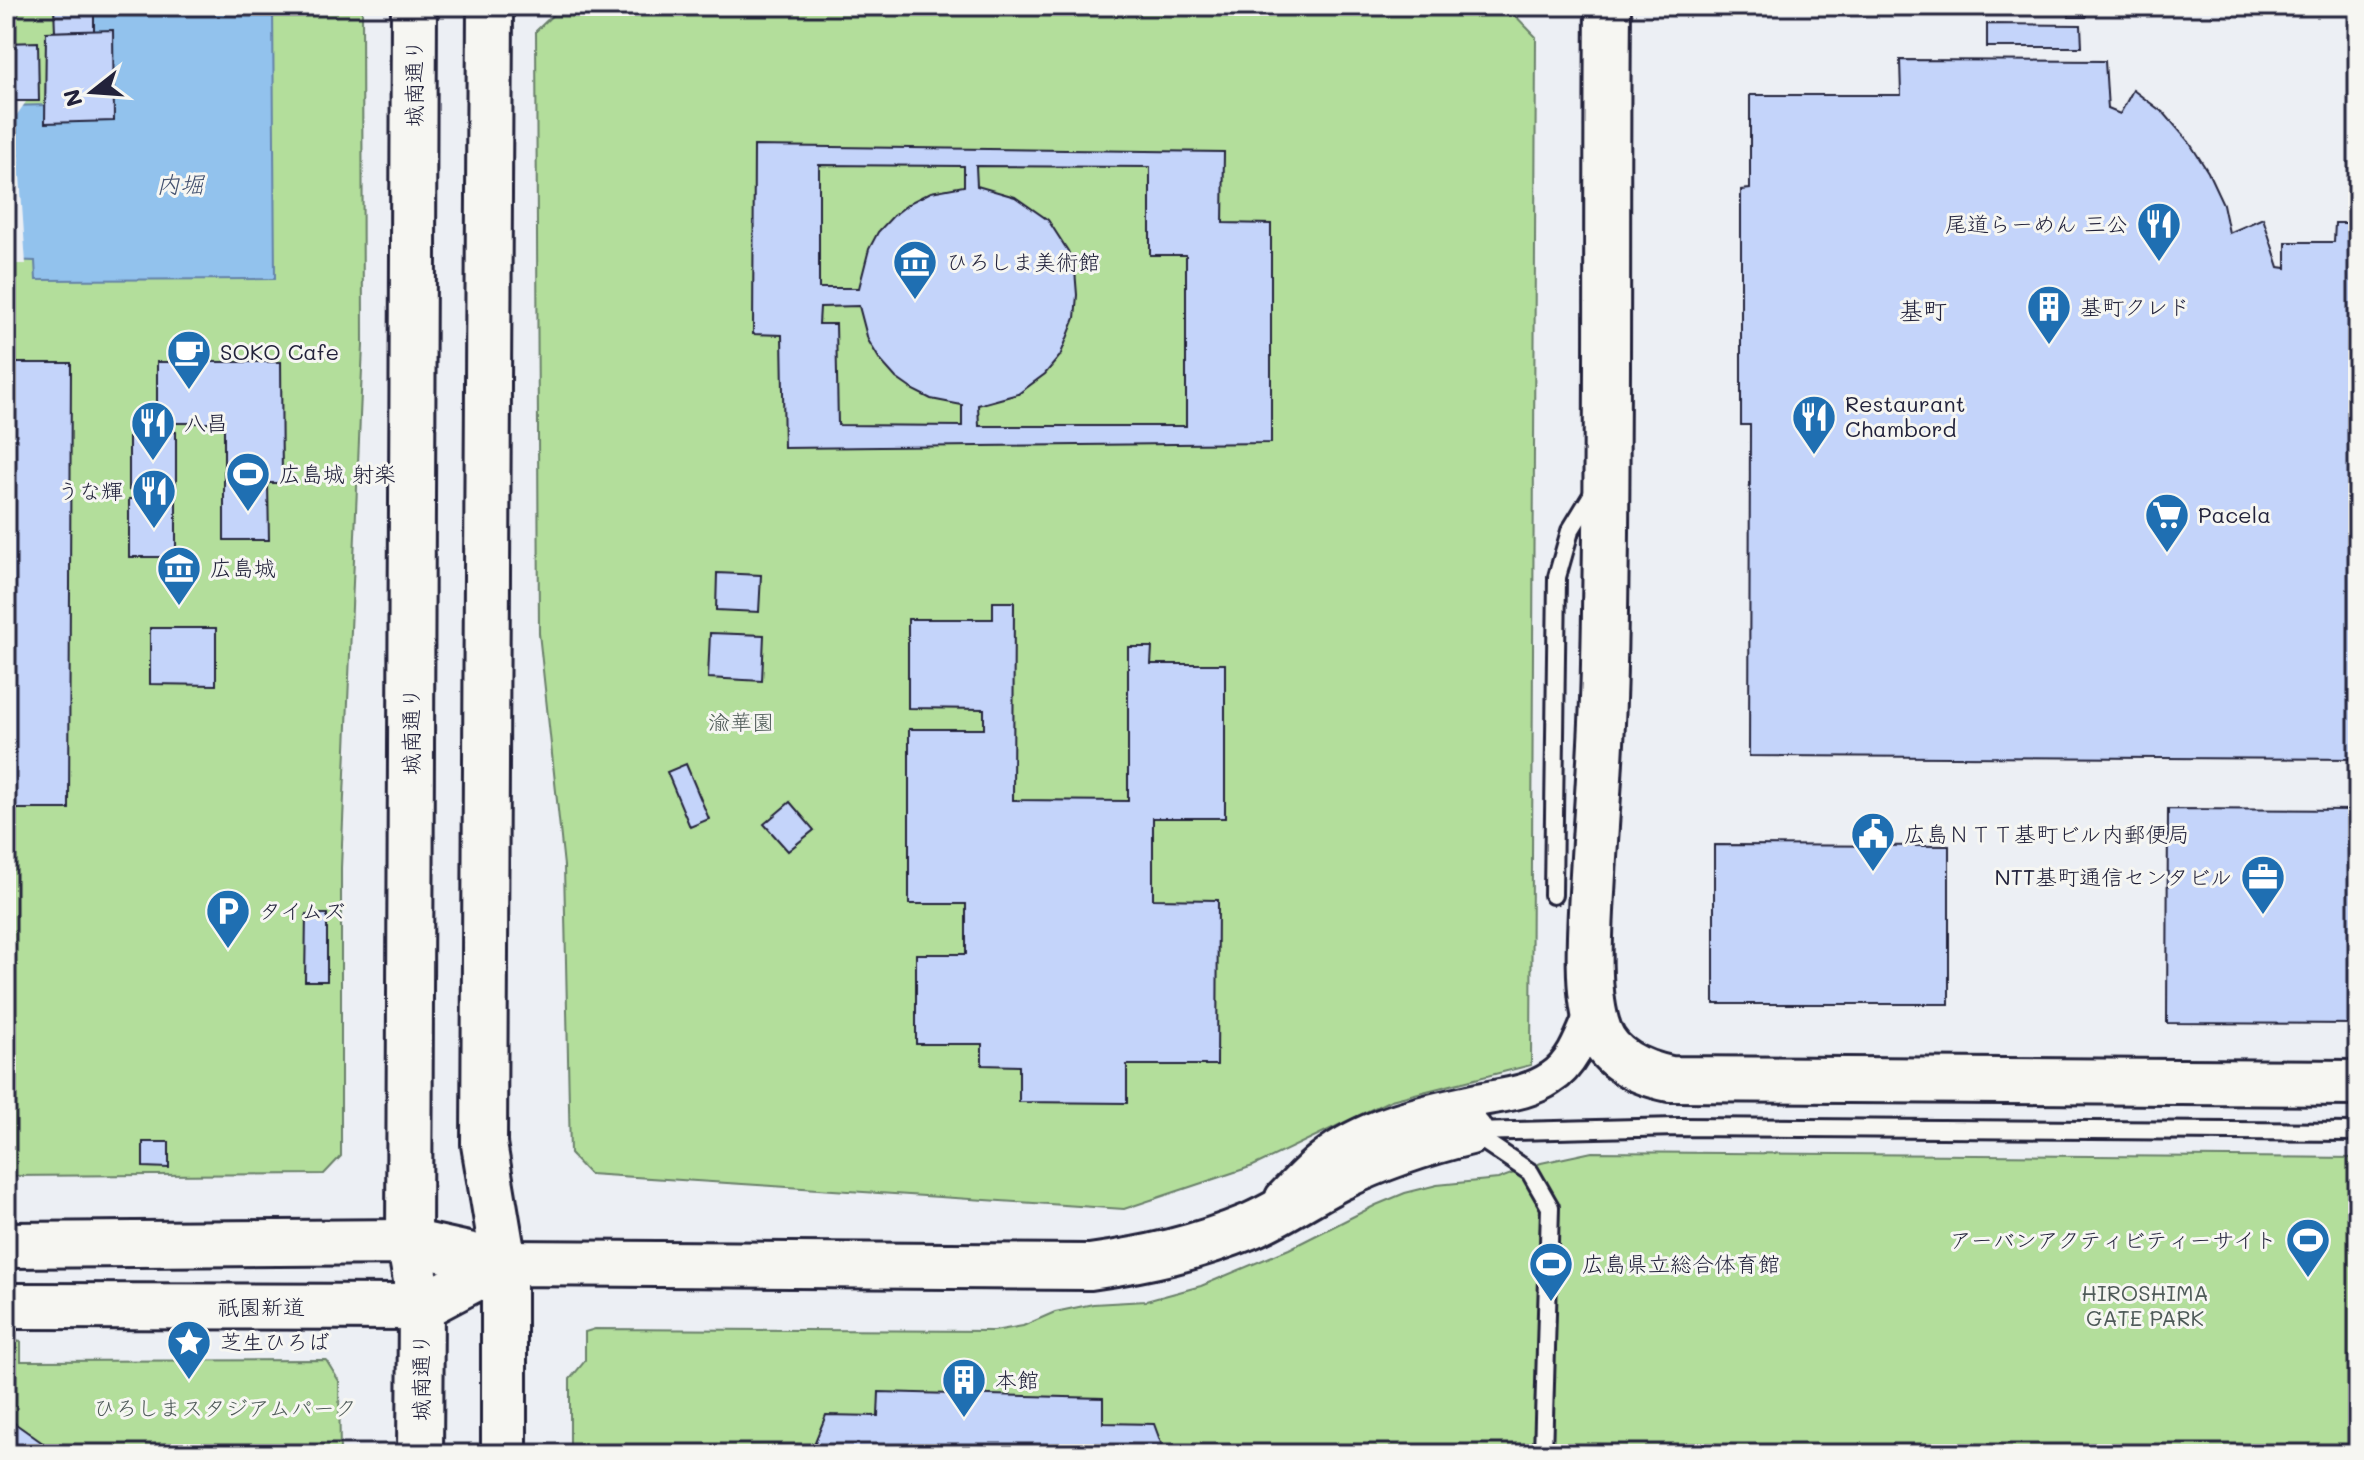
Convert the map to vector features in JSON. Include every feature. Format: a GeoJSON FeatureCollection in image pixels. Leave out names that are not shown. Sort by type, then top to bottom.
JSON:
{"type":"FeatureCollection","features":[{"type":"Feature","properties":{"kind":"main road","name":"城南通り"},"geometry":{"type":"LineString","coordinates":[[414,6],[409,1242],[421,1307],[420,1454]]}},
{"type":"Feature","properties":{"kind":"main road"},"geometry":{"type":"LineString","coordinates":[[490,6],[484,1144],[504,1263],[504,1454]]}},
{"type":"Feature","properties":{"kind":"main road"},"geometry":{"type":"LineString","coordinates":[[1608,6],[1604,664],[1590,933],[1599,1031],[1610,1050],[1628,1065],[1670,1079],[2358,1083]]}},
{"type":"Feature","properties":{"kind":"main road"},"geometry":{"type":"LineString","coordinates":[[6,1245],[409,1242],[504,1263],[1090,1267],[1156,1258],[1208,1242],[1254,1224],[1378,1160],[1426,1142],[1470,1132]]}},
{"type":"Feature","properties":{"kind":"main road","name":"祇園新道"},"geometry":{"type":"LineString","coordinates":[[6,1306],[421,1307],[504,1263]]}},
{"type":"Feature","properties":{"kind":"street"},"geometry":{"type":"LineString","coordinates":[[1254,1224],[1322,1158],[1366,1133],[1414,1114],[1509,1095],[1554,1077],[1574,1054],[1595,1005]]}},
{"type":"Feature","properties":{"kind":"lane"},"geometry":{"type":"LineString","coordinates":[[1553,895],[1557,577],[1570,531],[1605,473]]}},
{"type":"Feature","properties":{"kind":"lane"},"geometry":{"type":"LineString","coordinates":[[1470,1132],[1678,1127],[2358,1132]]}},
{"type":"Feature","properties":{"kind":"lane"},"geometry":{"type":"LineString","coordinates":[[1470,1132],[1530,1172],[1550,1207],[1543,1454]]}},
{"type":"Feature","properties":{"kind":"green space","name":"広島城"},"geometry":{"type":"Polygon","coordinates":[[[6,6],[362,6],[363,345],[341,868],[341,1156],[324,1174],[6,1176],[6,6]]]}},
{"type":"Feature","properties":{"kind":"green space","name":"渝華園"},"geometry":{"type":"Polygon","coordinates":[[[562,6],[1506,6],[1536,37],[1531,1065],[1391,1100],[1253,1166],[1124,1209],[589,1174],[570,1154],[564,866],[539,633],[536,31],[562,6]]]}},
{"type":"Feature","properties":{"kind":"green space","name":"広島県立総合体育館"},"geometry":{"type":"Polygon","coordinates":[[[1592,1152],[2358,1158],[2358,1454],[570,1454],[570,1379],[585,1361],[585,1332],[595,1329],[994,1331],[1023,1326],[1055,1312],[1093,1304],[1146,1301],[1201,1286],[1289,1249],[1405,1193],[1437,1185],[1498,1179],[1541,1163],[1592,1152]]]}},
{"type":"Feature","properties":{"kind":"green space","name":"ひろしまスタジアムパーク"},"geometry":{"type":"Polygon","coordinates":[[[6,1340],[21,1342],[21,1361],[326,1360],[339,1381],[340,1454],[6,1454],[6,1340]]]}},
{"type":"Feature","properties":{"kind":"water","name":"内堀"},"geometry":{"type":"Polygon","coordinates":[[[91,6],[273,6],[275,279],[36,280],[35,261],[6,260],[6,106],[49,105],[91,34],[91,6]]]}},
{"type":"Feature","properties":{"kind":"pier"},"geometry":{"type":"Polygon","coordinates":[[[6,102],[26,102],[16,116],[26,264],[6,264],[6,102]]]}},
{"type":"Feature","properties":{"kind":"building"},"geometry":{"type":"Polygon","coordinates":[[[54,6],[94,6],[94,31],[55,32],[54,6]]]}},
{"type":"Feature","properties":{"kind":"building"},"geometry":{"type":"Polygon","coordinates":[[[2069,6],[2086,6],[2086,17],[2069,17],[2069,6]]]}},
{"type":"Feature","properties":{"kind":"building"},"geometry":{"type":"Polygon","coordinates":[[[1987,24],[2081,25],[2082,47],[1987,47],[1987,24]]]}},
{"type":"Feature","properties":{"kind":"building"},"geometry":{"type":"Polygon","coordinates":[[[113,30],[114,121],[45,123],[46,32],[113,30]]]}},
{"type":"Feature","properties":{"kind":"building"},"geometry":{"type":"Polygon","coordinates":[[[38,42],[39,101],[6,101],[6,43],[38,42]]]}},
{"type":"Feature","properties":{"kind":"building","name":"基町クレド"},"geometry":{"type":"Polygon","coordinates":[[[1900,60],[2105,61],[2108,109],[2120,114],[2133,90],[2165,114],[2189,142],[2208,172],[2223,204],[2229,233],[2263,218],[2279,267],[2286,268],[2286,242],[2334,242],[2335,223],[2358,223],[2358,759],[1749,756],[1750,425],[1741,425],[1741,190],[1750,189],[1750,95],[1901,95],[1900,60]]]}},
{"type":"Feature","properties":{"kind":"building","name":"ひろしま美術館"},"geometry":{"type":"Polygon","coordinates":[[[754,146],[1224,152],[1223,223],[1271,224],[1271,443],[784,448],[782,335],[753,334],[754,146]],[[819,165],[819,288],[859,288],[869,249],[878,232],[893,216],[931,192],[964,186],[964,166],[819,165]],[[976,166],[977,186],[1015,197],[1048,220],[1068,251],[1075,270],[1077,295],[1075,318],[1060,356],[1045,374],[1018,394],[978,405],[979,426],[1186,426],[1186,255],[1150,255],[1150,167],[976,166]],[[859,306],[820,307],[819,324],[836,324],[838,425],[962,426],[962,405],[931,399],[913,390],[896,378],[880,360],[868,340],[859,306]]]}},
{"type":"Feature","properties":{"kind":"building"},"geometry":{"type":"Polygon","coordinates":[[[157,362],[281,362],[282,483],[268,483],[269,540],[224,540],[224,423],[157,423],[157,362]]]}},
{"type":"Feature","properties":{"kind":"building"},"geometry":{"type":"Polygon","coordinates":[[[6,363],[71,363],[69,809],[6,809],[6,363]]]}},
{"type":"Feature","properties":{"kind":"building"},"geometry":{"type":"Polygon","coordinates":[[[129,432],[176,432],[176,490],[129,490],[129,432]]]}},
{"type":"Feature","properties":{"kind":"building"},"geometry":{"type":"Polygon","coordinates":[[[129,499],[176,499],[176,557],[129,557],[129,499]]]}},
{"type":"Feature","properties":{"kind":"building"},"geometry":{"type":"Polygon","coordinates":[[[717,573],[761,575],[759,612],[716,610],[717,573]]]}},
{"type":"Feature","properties":{"kind":"building"},"geometry":{"type":"Polygon","coordinates":[[[993,602],[1014,602],[1013,800],[1128,801],[1128,647],[1152,647],[1151,664],[1225,664],[1225,818],[1153,818],[1153,899],[1218,900],[1217,1065],[1127,1065],[1127,1103],[1019,1102],[1019,1066],[982,1065],[982,1044],[916,1044],[916,954],[966,954],[966,904],[909,904],[909,729],[984,729],[984,709],[908,708],[908,619],[993,619],[993,602]]]}},
{"type":"Feature","properties":{"kind":"building"},"geometry":{"type":"Polygon","coordinates":[[[150,628],[216,628],[216,685],[150,684],[150,628]]]}},
{"type":"Feature","properties":{"kind":"building"},"geometry":{"type":"Polygon","coordinates":[[[710,633],[764,635],[762,681],[708,678],[710,633]]]}},
{"type":"Feature","properties":{"kind":"building"},"geometry":{"type":"Polygon","coordinates":[[[686,764],[709,819],[690,827],[667,772],[686,764]]]}},
{"type":"Feature","properties":{"kind":"building"},"geometry":{"type":"Polygon","coordinates":[[[790,802],[814,830],[788,851],[764,824],[790,802]]]}},
{"type":"Feature","properties":{"kind":"building","name":"NTT基町通信センタビル"},"geometry":{"type":"Polygon","coordinates":[[[2168,809],[2358,810],[2358,1024],[2167,1023],[2168,809]]]}},
{"type":"Feature","properties":{"kind":"building"},"geometry":{"type":"Polygon","coordinates":[[[1714,845],[1949,846],[1949,1004],[1714,1004],[1714,845]]]}},
{"type":"Feature","properties":{"kind":"building"},"geometry":{"type":"Polygon","coordinates":[[[306,914],[327,914],[327,981],[305,981],[306,914]]]}},
{"type":"Feature","properties":{"kind":"building"},"geometry":{"type":"Polygon","coordinates":[[[143,1142],[169,1142],[169,1168],[143,1167],[143,1142]]]}},
{"type":"Feature","properties":{"kind":"building","name":"本館"},"geometry":{"type":"Polygon","coordinates":[[[879,1392],[1103,1398],[1103,1423],[1154,1424],[1165,1454],[810,1454],[826,1415],[878,1416],[879,1392]]]}},
{"type":"Feature","properties":{"kind":"building"},"geometry":{"type":"Polygon","coordinates":[[[6,1417],[54,1451],[52,1454],[6,1454],[6,1417]]]}},
{"type":"Feature","properties":{"kind":"place","name":"尾道らーめん 三公"},"geometry":{"type":"Point","coordinates":[2159,263]}},
{"type":"Feature","properties":{"kind":"place","name":"ひろしま美術館"},"geometry":{"type":"Point","coordinates":[915,301]}},
{"type":"Feature","properties":{"kind":"place","name":"基町クレド"},"geometry":{"type":"Point","coordinates":[2049,346]}},
{"type":"Feature","properties":{"kind":"place","name":"SOKO Cafe"},"geometry":{"type":"Point","coordinates":[189,391]}},
{"type":"Feature","properties":{"kind":"place","name":"Restaurant Chambord"},"geometry":{"type":"Point","coordinates":[1814,456]}},
{"type":"Feature","properties":{"kind":"place","name":"八昌"},"geometry":{"type":"Point","coordinates":[153,462]}},
{"type":"Feature","properties":{"kind":"place","name":"広島城 射楽"},"geometry":{"type":"Point","coordinates":[248,513]}},
{"type":"Feature","properties":{"kind":"place","name":"うな輝"},"geometry":{"type":"Point","coordinates":[154,530]}},
{"type":"Feature","properties":{"kind":"place","name":"Pacela"},"geometry":{"type":"Point","coordinates":[2167,554]}},
{"type":"Feature","properties":{"kind":"place","name":"広島城"},"geometry":{"type":"Point","coordinates":[179,607]}},
{"type":"Feature","properties":{"kind":"place","name":"広島ＮＴＴ基町ビル内郵便局"},"geometry":{"type":"Point","coordinates":[1873,873]}},
{"type":"Feature","properties":{"kind":"place","name":"NTT基町通信センタビル"},"geometry":{"type":"Point","coordinates":[2263,916]}},
{"type":"Feature","properties":{"kind":"place","name":"タイムズ"},"geometry":{"type":"Point","coordinates":[228,950]}},
{"type":"Feature","properties":{"kind":"place","name":"アーバンアクティビティーサイト"},"geometry":{"type":"Point","coordinates":[2308,1279]}},
{"type":"Feature","properties":{"kind":"place","name":"広島県立総合体育館"},"geometry":{"type":"Point","coordinates":[1551,1303]}},
{"type":"Feature","properties":{"kind":"place","name":"芝生ひろば"},"geometry":{"type":"Point","coordinates":[189,1381]}},
{"type":"Feature","properties":{"kind":"place","name":"本館"},"geometry":{"type":"Point","coordinates":[964,1419]}},
{"type":"Feature","properties":{"kind":"district","name":"基町"},"geometry":{"type":"Point","coordinates":[1923,311]}},
{"type":"Feature","properties":{"kind":"park label","name":"HIROSHIMA GATE PARK"},"geometry":{"type":"Point","coordinates":[2145,1306]}}]}
